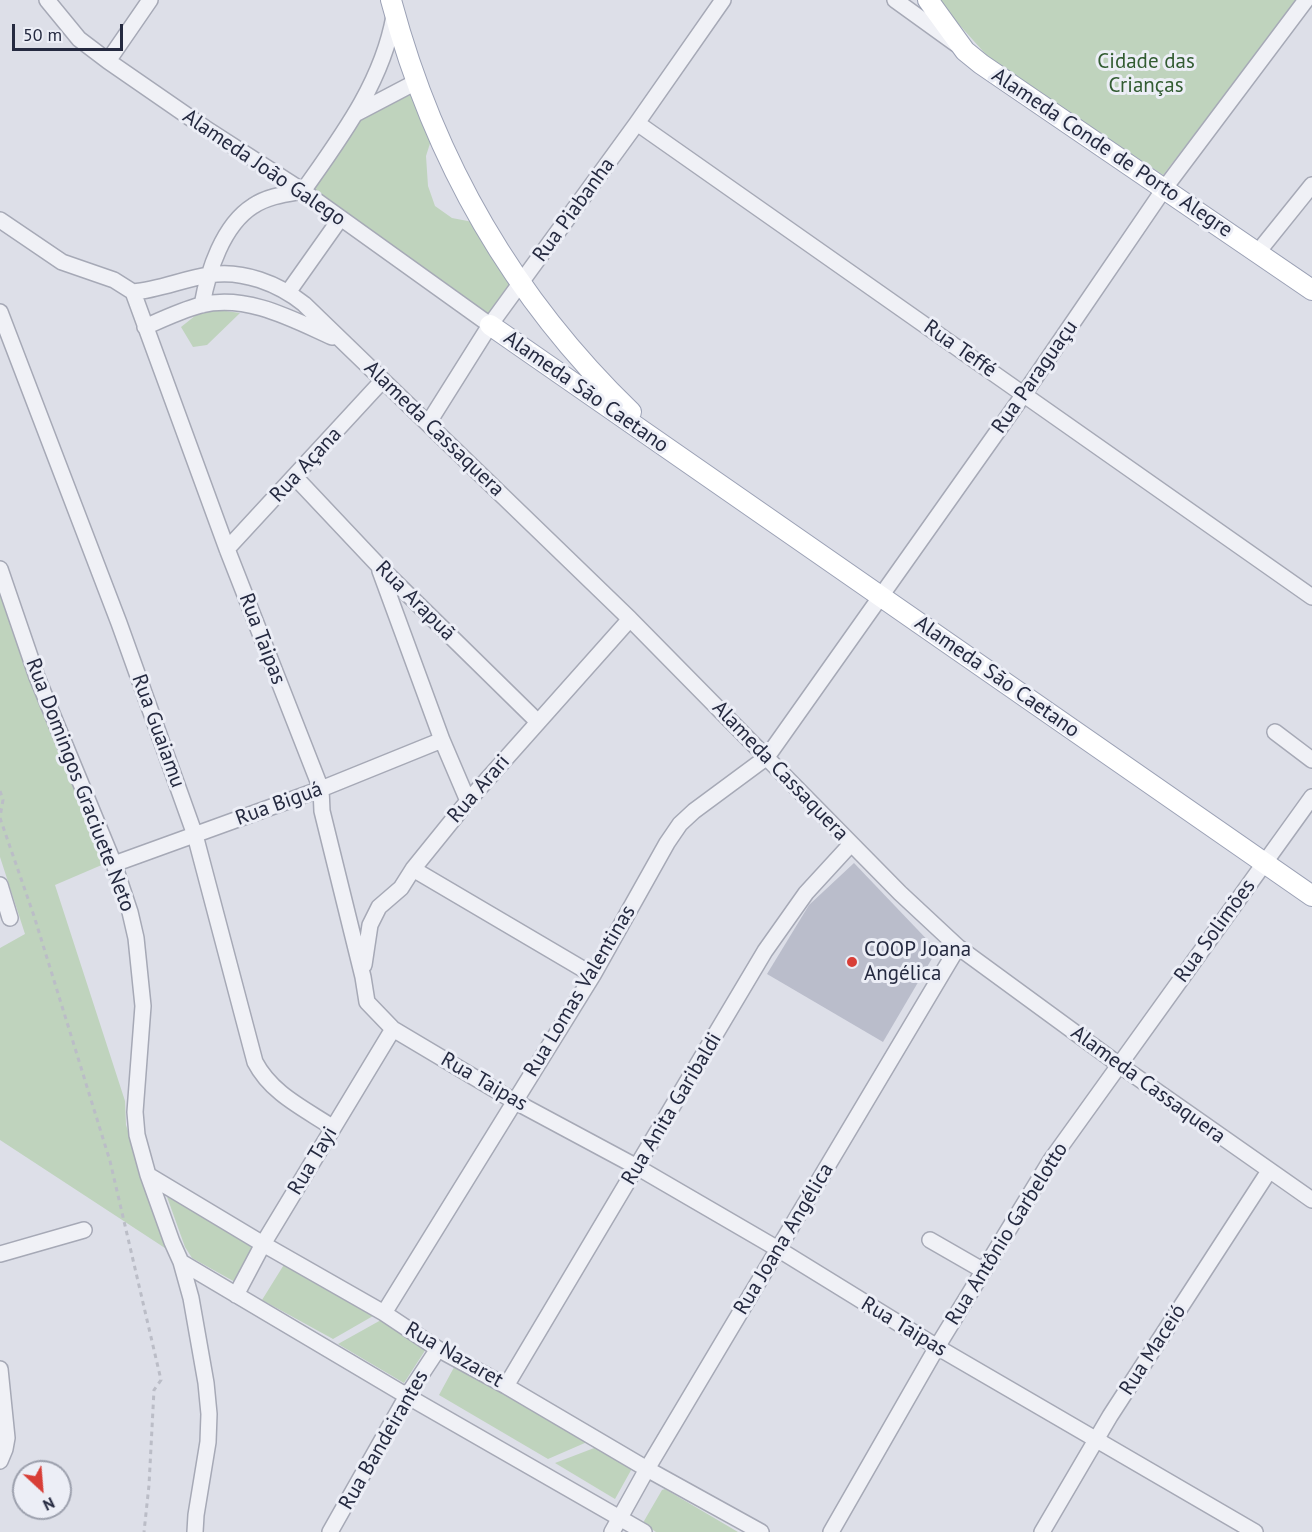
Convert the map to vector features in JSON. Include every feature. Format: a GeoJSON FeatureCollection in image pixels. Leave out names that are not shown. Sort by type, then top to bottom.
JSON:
{"type":"FeatureCollection","features":[{"type":"Feature","properties":{"kind":"main road","name":"Alameda Conde de Porto Alegre"},"geometry":{"type":"LineString","coordinates":[[928,0],[965,51],[981,64],[1312,290]]}},
{"type":"Feature","properties":{"kind":"main road","name":"Alameda São Caetano"},"geometry":{"type":"LineString","coordinates":[[393,7],[416,82],[438,139],[500,252],[521,284],[601,380],[681,459]]}},
{"type":"Feature","properties":{"kind":"main road","name":"Alameda São Caetano"},"geometry":{"type":"LineString","coordinates":[[490,325],[1312,896]]}},
{"type":"Feature","properties":{"kind":"street","name":"Alameda João Galego"},"geometry":{"type":"LineString","coordinates":[[47,0],[79,39],[108,61],[205,128],[303,191],[490,325]]}},
{"type":"Feature","properties":{"kind":"street"},"geometry":{"type":"LineString","coordinates":[[108,61],[150,0]]}},
{"type":"Feature","properties":{"kind":"street","name":"Rua Piabanha"},"geometry":{"type":"LineString","coordinates":[[429,422],[490,325],[723,0]]}},
{"type":"Feature","properties":{"kind":"street"},"geometry":{"type":"LineString","coordinates":[[895,0],[965,51]]}},
{"type":"Feature","properties":{"kind":"street","name":"Rua Paraguaçu"},"geometry":{"type":"LineString","coordinates":[[767,757],[1024,394],[1164,189],[1306,0]]}},
{"type":"Feature","properties":{"kind":"street"},"geometry":{"type":"LineString","coordinates":[[202,304],[215,259],[240,217],[254,205],[270,198],[303,191],[355,114],[382,64],[390,40],[393,7]]}},
{"type":"Feature","properties":{"kind":"street"},"geometry":{"type":"LineString","coordinates":[[355,114],[416,82]]}},
{"type":"Feature","properties":{"kind":"street","name":"Rua Teffé"},"geometry":{"type":"LineString","coordinates":[[637,123],[1312,597]]}},
{"type":"Feature","properties":{"kind":"street"},"geometry":{"type":"LineString","coordinates":[[1258,252],[1312,185]]}},
{"type":"Feature","properties":{"kind":"street"},"geometry":{"type":"LineString","coordinates":[[0,220],[63,262],[114,280],[133,292],[146,291],[211,274],[250,278],[289,291],[340,219]]}},
{"type":"Feature","properties":{"kind":"street","name":"Alameda Cassaquera"},"geometry":{"type":"LineString","coordinates":[[289,291],[429,422],[630,619],[900,893],[958,946],[1118,1064],[1312,1200]]}},
{"type":"Feature","properties":{"kind":"street","name":"Rua Taipas"},"geometry":{"type":"LineString","coordinates":[[133,292],[227,549],[321,789],[322,811],[363,976],[367,1002],[393,1029],[514,1101],[638,1167],[778,1249],[937,1347],[1255,1532]]}},
{"type":"Feature","properties":{"kind":"street"},"geometry":{"type":"LineString","coordinates":[[145,327],[202,304],[228,302],[252,305],[275,312],[345,343]]}},
{"type":"Feature","properties":{"kind":"street","name":"Rua Guaiamu"},"geometry":{"type":"LineString","coordinates":[[0,312],[119,624],[195,835],[255,1062],[261,1076],[271,1087],[332,1127]]}},
{"type":"Feature","properties":{"kind":"street","name":"Rua Açana"},"geometry":{"type":"LineString","coordinates":[[227,549],[383,380]]}},
{"type":"Feature","properties":{"kind":"street","name":"Rua Arapuã"},"geometry":{"type":"LineString","coordinates":[[295,477],[378,565],[538,722]]}},
{"type":"Feature","properties":{"kind":"street"},"geometry":{"type":"LineString","coordinates":[[378,565],[442,740],[468,801]]}},
{"type":"Feature","properties":{"kind":"street","name":"Rua Domingos Graciuete Neto"},"geometry":{"type":"LineString","coordinates":[[0,569],[37,677],[114,864],[136,938],[143,1006],[135,1112],[137,1136],[148,1175],[172,1242],[182,1262],[200,1347],[209,1414],[195,1532]]}},
{"type":"Feature","properties":{"kind":"street","name":"Rua Arari"},"geometry":{"type":"LineString","coordinates":[[363,976],[370,925],[379,907],[401,888],[413,869],[468,801],[630,619]]}},
{"type":"Feature","properties":{"kind":"street"},"geometry":{"type":"LineString","coordinates":[[1275,732],[1312,760]]}},
{"type":"Feature","properties":{"kind":"street","name":"Rua Biguá"},"geometry":{"type":"LineString","coordinates":[[114,864],[321,789],[442,740]]}},
{"type":"Feature","properties":{"kind":"street","name":"Rua Lomas Valentinas"},"geometry":{"type":"LineString","coordinates":[[384,1313],[593,975],[666,843],[680,824],[694,811],[767,757]]}},
{"type":"Feature","properties":{"kind":"street","name":"Rua Solimões"},"geometry":{"type":"LineString","coordinates":[[1118,1064],[1312,797]]}},
{"type":"Feature","properties":{"kind":"street","name":"Rua Anita Garibaldi"},"geometry":{"type":"LineString","coordinates":[[506,1386],[778,932],[806,893],[851,844]]}},
{"type":"Feature","properties":{"kind":"street"},"geometry":{"type":"LineString","coordinates":[[413,869],[593,975]]}},
{"type":"Feature","properties":{"kind":"street"},"geometry":{"type":"LineString","coordinates":[[0,885],[10,918]]}},
{"type":"Feature","properties":{"kind":"street","name":"Rua Joana Angélica"},"geometry":{"type":"LineString","coordinates":[[612,1532],[646,1469],[958,946]]}},
{"type":"Feature","properties":{"kind":"street","name":"Rua Tayi"},"geometry":{"type":"LineString","coordinates":[[236,1295],[263,1244],[332,1127],[393,1029]]}},
{"type":"Feature","properties":{"kind":"street","name":"Rua Antônio Garbelotto"},"geometry":{"type":"LineString","coordinates":[[831,1532],[937,1347],[1051,1160],[1118,1064]]}},
{"type":"Feature","properties":{"kind":"street","name":"Rua Maceió"},"geometry":{"type":"LineString","coordinates":[[1042,1532],[1096,1440],[1269,1171]]}},
{"type":"Feature","properties":{"kind":"street","name":"Rua Nazaret"},"geometry":{"type":"LineString","coordinates":[[148,1175],[384,1313],[438,1349],[506,1386],[646,1469],[761,1532]]}},
{"type":"Feature","properties":{"kind":"street"},"geometry":{"type":"LineString","coordinates":[[0,1254],[84,1230]]}},
{"type":"Feature","properties":{"kind":"street"},"geometry":{"type":"LineString","coordinates":[[930,1240],[984,1271]]}},
{"type":"Feature","properties":{"kind":"street"},"geometry":{"type":"LineString","coordinates":[[182,1262],[407,1396],[644,1532]]}},
{"type":"Feature","properties":{"kind":"street","name":"Rua Bandeirantes"},"geometry":{"type":"LineString","coordinates":[[330,1532],[407,1396],[438,1349]]}},
{"type":"Feature","properties":{"kind":"street"},"geometry":{"type":"LineString","coordinates":[[0,1369],[7,1438],[0,1461]]}},
{"type":"Feature","properties":{"kind":"path"},"geometry":{"type":"LineString","coordinates":[[0,791],[3,800],[0,818],[34,916],[110,1161],[162,1380],[154,1390],[144,1532]]}},
{"type":"Feature","properties":{"kind":"green space","name":"Cidade das Crianças"},"geometry":{"type":"Polygon","coordinates":[[[937,0],[1298,0],[1163,175],[990,59],[937,0]]]}},
{"type":"Feature","properties":{"kind":"green space"},"geometry":{"type":"Polygon","coordinates":[[[414,88],[433,134],[426,156],[428,186],[435,206],[452,218],[478,223],[515,285],[490,319],[311,188],[356,119],[414,88]]]}},
{"type":"Feature","properties":{"kind":"green space"},"geometry":{"type":"Polygon","coordinates":[[[205,308],[240,313],[207,345],[193,347],[181,327],[205,308]]]}},
{"type":"Feature","properties":{"kind":"green space"},"geometry":{"type":"Polygon","coordinates":[[[0,592],[104,864],[55,885],[125,1101],[126,1125],[168,1250],[0,1140],[0,948],[25,934],[0,857],[0,592]]]}},
{"type":"Feature","properties":{"kind":"green space"},"geometry":{"type":"Polygon","coordinates":[[[166,1194],[255,1247],[235,1282],[192,1258],[185,1247],[166,1194]]]}},
{"type":"Feature","properties":{"kind":"green space"},"geometry":{"type":"Polygon","coordinates":[[[285,1263],[373,1316],[333,1339],[262,1300],[285,1263]]]}},
{"type":"Feature","properties":{"kind":"green space"},"geometry":{"type":"Polygon","coordinates":[[[381,1320],[426,1349],[404,1383],[338,1344],[381,1320]]]}},
{"type":"Feature","properties":{"kind":"green space"},"geometry":{"type":"Polygon","coordinates":[[[458,1360],[594,1439],[548,1459],[439,1395],[458,1360]]]}},
{"type":"Feature","properties":{"kind":"green space"},"geometry":{"type":"Polygon","coordinates":[[[602,1445],[635,1463],[615,1499],[555,1463],[602,1445]]]}},
{"type":"Feature","properties":{"kind":"green space"},"geometry":{"type":"Polygon","coordinates":[[[665,1489],[738,1532],[656,1532],[644,1524],[644,1521],[662,1490],[665,1489]]]}},
{"type":"Feature","properties":{"kind":"building","name":"COOP Joana Angélica"},"geometry":{"type":"Polygon","coordinates":[[[854,863],[937,950],[883,1042],[767,974],[809,905],[854,863]]]}},
{"type":"Feature","properties":{"kind":"place","name":"COOP Joana Angélica"},"geometry":{"type":"Point","coordinates":[852,962]}}]}
